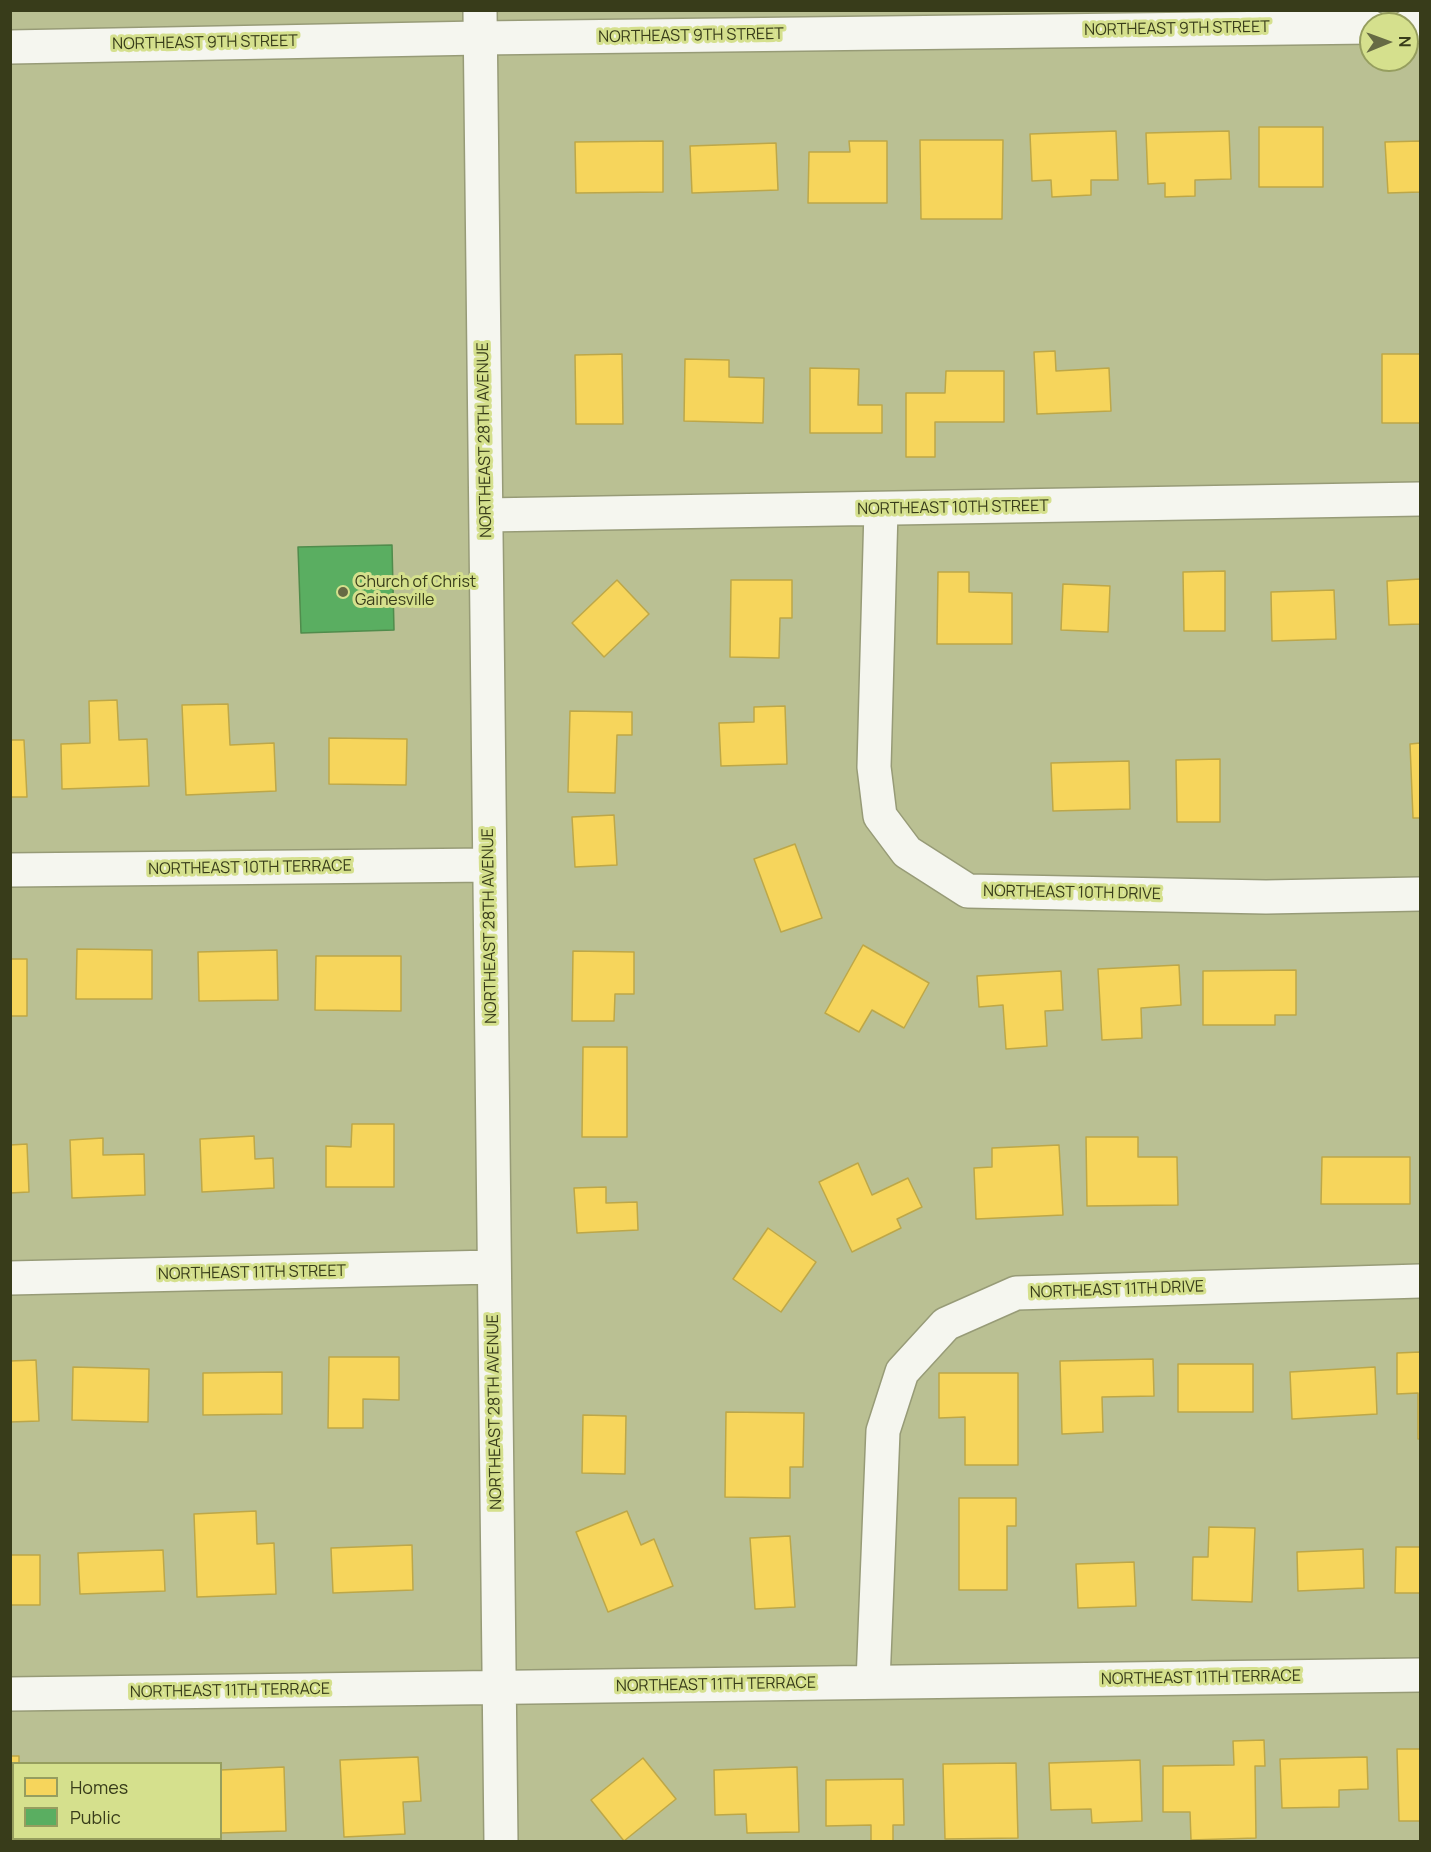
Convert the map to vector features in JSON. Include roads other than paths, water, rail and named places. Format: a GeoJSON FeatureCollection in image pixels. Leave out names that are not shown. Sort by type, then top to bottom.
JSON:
{"type":"FeatureCollection","features":[{"type":"Feature","properties":{"kind":"street","name":"NORTHEAST 9TH STREET"},"geometry":{"type":"LineString","coordinates":[[10,47],[480,24],[1359,27]]}},
{"type":"Feature","properties":{"kind":"street","name":"NORTHEAST 28TH AVENUE"},"geometry":{"type":"LineString","coordinates":[[480,24],[501,1842]]}},
{"type":"Feature","properties":{"kind":"street","name":"NORTHEAST 10TH STREET"},"geometry":{"type":"LineString","coordinates":[[486,515],[1420,499]]}},
{"type":"Feature","properties":{"kind":"street","name":"NORTHEAST 10TH DRIVE"},"geometry":{"type":"LineString","coordinates":[[881,510],[874,767],[880,816],[907,852],[968,891],[1266,897],[1420,894]]}},
{"type":"Feature","properties":{"kind":"street","name":"NORTHEAST 10TH TERRACE"},"geometry":{"type":"LineString","coordinates":[[10,870],[489,865]]}},
{"type":"Feature","properties":{"kind":"street","name":"NORTHEAST 11TH STREET"},"geometry":{"type":"LineString","coordinates":[[10,1278],[493,1267]]}},
{"type":"Feature","properties":{"kind":"street","name":"NORTHEAST 11TH DRIVE"},"geometry":{"type":"LineString","coordinates":[[873,1682],[883,1431],[902,1372],[946,1324],[1016,1293],[1420,1281]]}},
{"type":"Feature","properties":{"kind":"street","name":"NORTHEAST 11TH TERRACE"},"geometry":{"type":"LineString","coordinates":[[10,1694],[1420,1675]]}},
{"type":"Feature","properties":{"kind":"place","name":"Church of Christ Gainesville"},"geometry":{"type":"Point","coordinates":[343,592]}}]}
